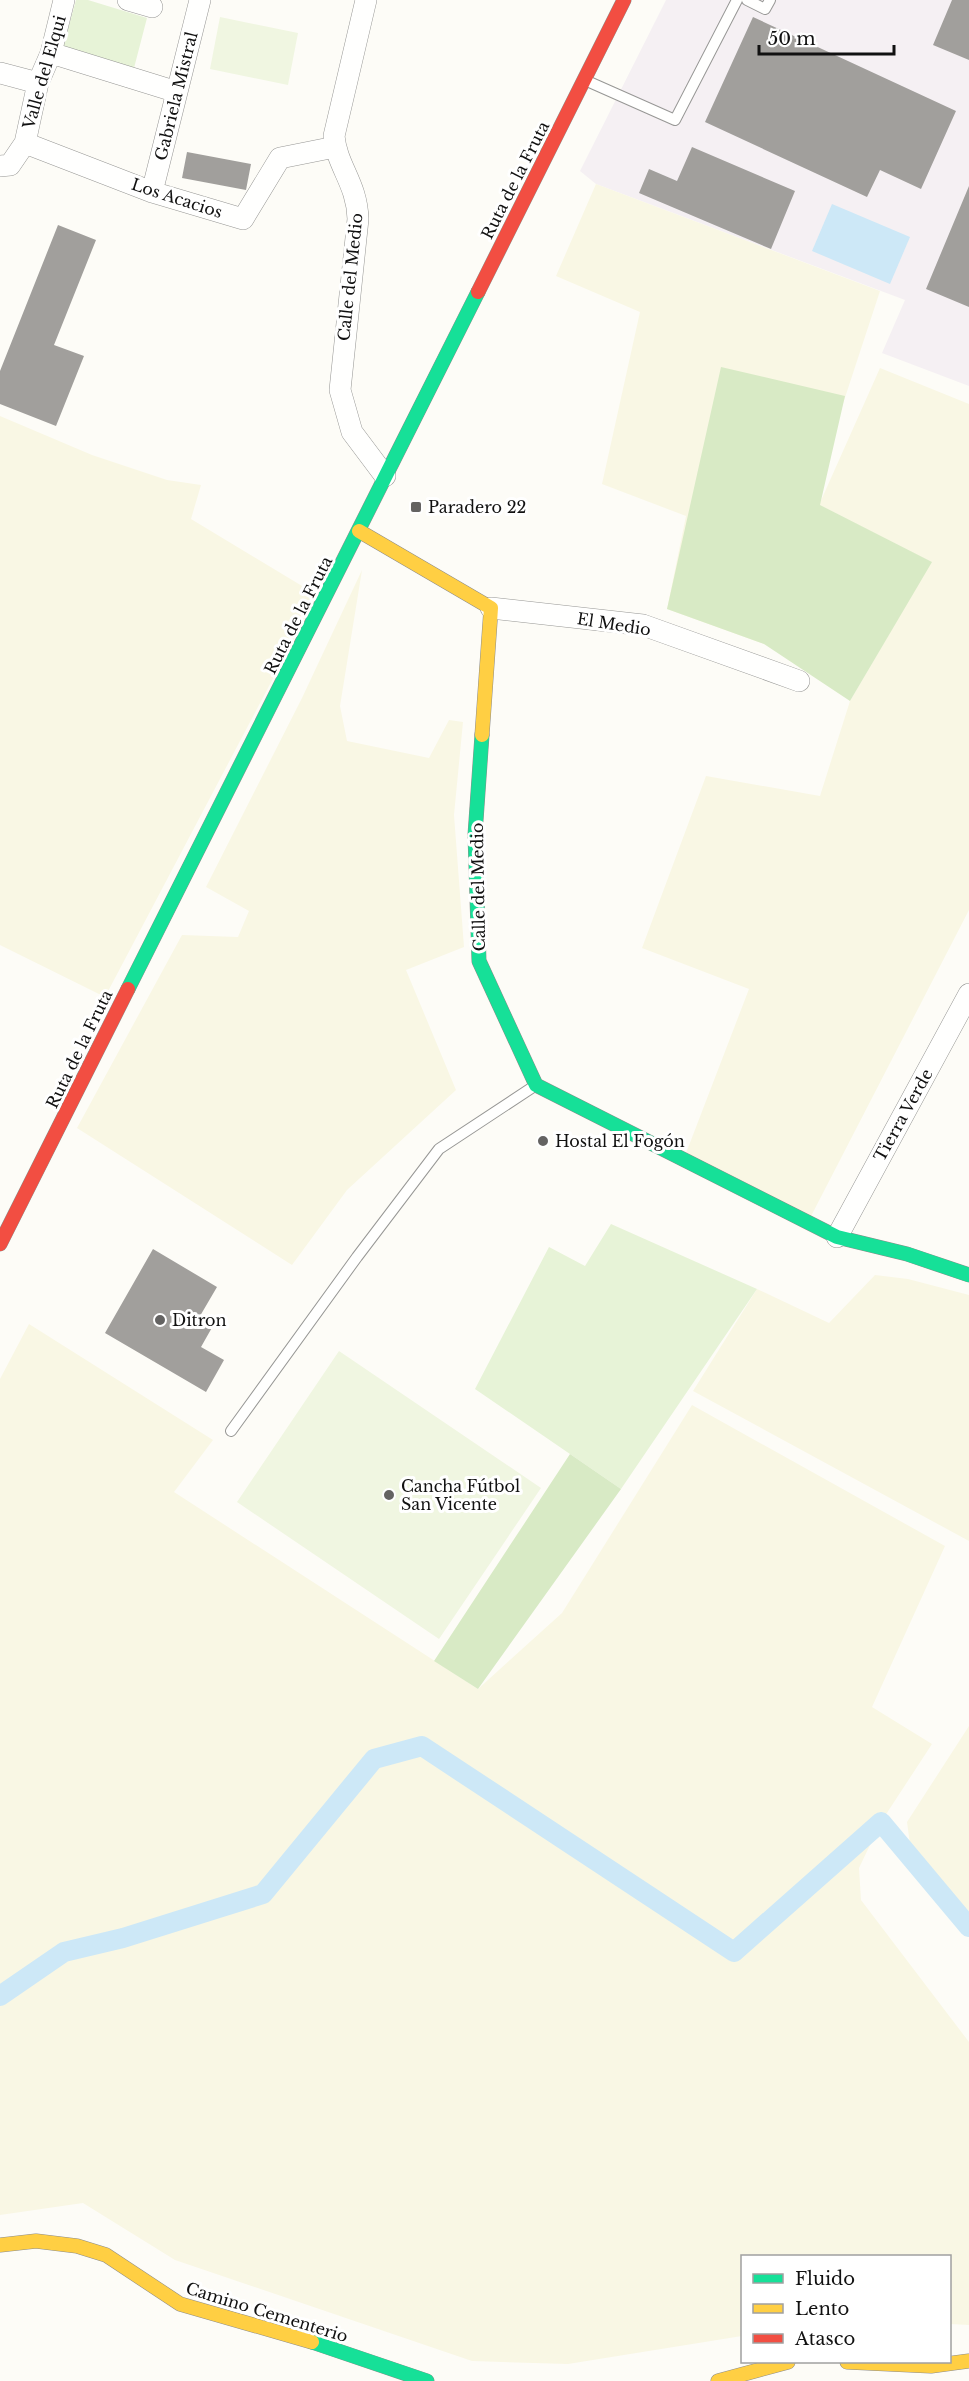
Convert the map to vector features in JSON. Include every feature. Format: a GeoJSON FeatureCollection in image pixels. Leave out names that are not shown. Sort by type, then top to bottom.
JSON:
{"type":"FeatureCollection","features":[{"type":"Feature","properties":{"kind":"main road","name":"Ruta de la Fruta"},"geometry":{"type":"LineString","coordinates":[[0,1244],[624,0]]}},
{"type":"Feature","properties":{"kind":"main road"},"geometry":{"type":"LineString","coordinates":[[358,531],[491,608]]}},
{"type":"Feature","properties":{"kind":"main road","name":"Calle del Medio"},"geometry":{"type":"LineString","coordinates":[[491,608],[475,835],[479,961],[536,1084]]}},
{"type":"Feature","properties":{"kind":"main road"},"geometry":{"type":"LineString","coordinates":[[536,1084],[837,1237],[907,1254],[969,1275]]}},
{"type":"Feature","properties":{"kind":"main road","name":"Camino Cementerio"},"geometry":{"type":"LineString","coordinates":[[0,2245],[36,2241],[77,2246],[106,2255],[180,2304],[295,2336],[427,2381]]}},
{"type":"Feature","properties":{"kind":"main road"},"geometry":{"type":"LineString","coordinates":[[881,2363],[931,2366],[969,2361]]}},
{"type":"Feature","properties":{"kind":"main road"},"geometry":{"type":"LineString","coordinates":[[718,2381],[781,2363]]}},
{"type":"Feature","properties":{"kind":"street","name":"Valle del Elqui"},"geometry":{"type":"LineString","coordinates":[[25,143],[38,83],[51,53],[64,0]]}},
{"type":"Feature","properties":{"kind":"street"},"geometry":{"type":"LineString","coordinates":[[128,0],[152,7]]}},
{"type":"Feature","properties":{"kind":"street","name":"Gabriela Mistral"},"geometry":{"type":"LineString","coordinates":[[152,192],[200,0]]}},
{"type":"Feature","properties":{"kind":"street","name":"Calle del Medio"},"geometry":{"type":"LineString","coordinates":[[366,0],[335,126],[335,147],[355,191],[358,219],[340,370],[341,396],[352,432],[385,476]]}},
{"type":"Feature","properties":{"kind":"street"},"geometry":{"type":"LineString","coordinates":[[51,53],[177,92]]}},
{"type":"Feature","properties":{"kind":"street"},"geometry":{"type":"LineString","coordinates":[[0,73],[38,83]]}},
{"type":"Feature","properties":{"kind":"street"},"geometry":{"type":"LineString","coordinates":[[0,166],[10,165],[25,143]]}},
{"type":"Feature","properties":{"kind":"street","name":"Los Acacios"},"geometry":{"type":"LineString","coordinates":[[25,143],[152,192],[243,219],[280,158],[335,147]]}},
{"type":"Feature","properties":{"kind":"street","name":"El Medio"},"geometry":{"type":"LineString","coordinates":[[491,608],[643,625],[799,681]]}},
{"type":"Feature","properties":{"kind":"street","name":"Tierra Verde"},"geometry":{"type":"LineString","coordinates":[[837,1237],[969,994]]}},
{"type":"Feature","properties":{"kind":"lane"},"geometry":{"type":"LineString","coordinates":[[584,80],[675,120],[737,0]]}},
{"type":"Feature","properties":{"kind":"lane"},"geometry":{"type":"LineString","coordinates":[[747,0],[765,9],[770,0]]}},
{"type":"Feature","properties":{"kind":"lane"},"geometry":{"type":"LineString","coordinates":[[231,1431],[357,1257],[440,1149],[536,1084]]}},
{"type":"Feature","properties":{"kind":"shaded area"},"geometry":{"type":"Polygon","coordinates":[[[666,0],[969,0],[969,386],[882,353],[905,300],[596,184],[580,171],[666,0]]]}},
{"type":"Feature","properties":{"kind":"shaded area"},"geometry":{"type":"Polygon","coordinates":[[[596,184],[880,291],[764,644],[667,609],[686,516],[602,484],[640,312],[556,276],[596,184]]]}},
{"type":"Feature","properties":{"kind":"shaded area"},"geometry":{"type":"Polygon","coordinates":[[[880,368],[969,404],[969,910],[808,1222],[683,1161],[749,989],[642,948],[706,776],[820,796],[850,701],[931,562],[819,505],[880,368]]]}},
{"type":"Feature","properties":{"kind":"shaded area"},"geometry":{"type":"Polygon","coordinates":[[[0,416],[92,455],[167,480],[201,485],[191,519],[317,595],[105,997],[0,945],[0,416]]]}},
{"type":"Feature","properties":{"kind":"shaded area"},"geometry":{"type":"Polygon","coordinates":[[[362,570],[340,706],[347,741],[429,758],[449,720],[463,722],[454,815],[464,947],[406,970],[456,1090],[347,1190],[292,1265],[77,1128],[182,935],[238,937],[249,911],[206,887],[302,698],[362,570]]]}},
{"type":"Feature","properties":{"kind":"shaded area"},"geometry":{"type":"Polygon","coordinates":[[[875,1275],[908,1279],[969,1295],[969,1541],[693,1391],[757,1289],[829,1323],[875,1275]]]}},
{"type":"Feature","properties":{"kind":"shaded area"},"geometry":{"type":"Polygon","coordinates":[[[29,1324],[213,1440],[174,1492],[478,1689],[562,1613],[692,1405],[945,1546],[872,1707],[932,1744],[881,1822],[859,1868],[861,1900],[969,2042],[969,2325],[951,2324],[951,2255],[741,2255],[741,2336],[568,2364],[472,2361],[175,2260],[83,2203],[0,2215],[0,1379],[29,1324]]]}},
{"type":"Feature","properties":{"kind":"shaded area"},"geometry":{"type":"Polygon","coordinates":[[[969,1726],[969,1927],[912,1859],[907,1822],[969,1726]]]}},
{"type":"Feature","properties":{"kind":"green space"},"geometry":{"type":"Polygon","coordinates":[[[76,0],[88,0],[147,18],[134,68],[63,47],[76,0]]]}},
{"type":"Feature","properties":{"kind":"green space"},"geometry":{"type":"Polygon","coordinates":[[[220,17],[298,33],[288,85],[210,69],[220,17]]]}},
{"type":"Feature","properties":{"kind":"green space"},"geometry":{"type":"Polygon","coordinates":[[[721,367],[845,396],[820,505],[932,562],[850,701],[764,644],[667,609],[721,367]]]}},
{"type":"Feature","properties":{"kind":"green space"},"geometry":{"type":"Polygon","coordinates":[[[611,1224],[757,1289],[621,1489],[475,1389],[549,1247],[585,1266],[611,1224]]]}},
{"type":"Feature","properties":{"kind":"green space","name":"Cancha Fútbol San Vicente"},"geometry":{"type":"Polygon","coordinates":[[[339,1351],[541,1488],[439,1639],[237,1502],[339,1351]]]}},
{"type":"Feature","properties":{"kind":"green space"},"geometry":{"type":"Polygon","coordinates":[[[570,1454],[621,1489],[478,1689],[434,1661],[570,1454]]]}},
{"type":"Feature","properties":{"kind":"water"},"geometry":{"type":"Polygon","coordinates":[[[832,204],[910,237],[890,284],[812,251],[832,204]]]}},
{"type":"Feature","properties":{"kind":"building"},"geometry":{"type":"Polygon","coordinates":[[[952,0],[969,0],[969,60],[933,45],[952,0]]]}},
{"type":"Feature","properties":{"kind":"building"},"geometry":{"type":"Polygon","coordinates":[[[753,17],[956,111],[921,189],[880,170],[867,197],[705,122],[753,17]]]}},
{"type":"Feature","properties":{"kind":"building"},"geometry":{"type":"Polygon","coordinates":[[[692,147],[795,191],[771,249],[639,193],[649,169],[677,181],[692,147]]]}},
{"type":"Feature","properties":{"kind":"building"},"geometry":{"type":"Polygon","coordinates":[[[187,152],[251,164],[246,190],[182,178],[187,152]]]}},
{"type":"Feature","properties":{"kind":"building"},"geometry":{"type":"Polygon","coordinates":[[[969,186],[969,307],[926,289],[969,186]]]}},
{"type":"Feature","properties":{"kind":"building"},"geometry":{"type":"Polygon","coordinates":[[[58,225],[96,240],[54,345],[84,356],[56,426],[0,404],[0,371],[58,225]]]}},
{"type":"Feature","properties":{"kind":"building","name":"Ditron"},"geometry":{"type":"Polygon","coordinates":[[[153,1249],[217,1287],[200,1316],[214,1324],[201,1347],[224,1360],[206,1392],[105,1333],[153,1249]]]}},
{"type":"Feature","properties":{"kind":"waterway"},"geometry":{"type":"LineString","coordinates":[[0,1996],[64,1952],[123,1938],[263,1894],[374,1759],[422,1746],[734,1952],[881,1822],[969,1927]]}},
{"type":"Feature","properties":{"kind":"traffic: fast"},"geometry":{"type":"LineString","coordinates":[[128,989],[478,292]]}},
{"type":"Feature","properties":{"kind":"traffic: fast"},"geometry":{"type":"LineString","coordinates":[[482,735],[475,835],[479,961],[536,1085],[837,1237],[907,1254],[969,1275]]}},
{"type":"Feature","properties":{"kind":"traffic: fast"},"geometry":{"type":"LineString","coordinates":[[312,2342],[427,2381]]}},
{"type":"Feature","properties":{"kind":"traffic: slow"},"geometry":{"type":"LineString","coordinates":[[359,531],[491,608],[482,735]]}},
{"type":"Feature","properties":{"kind":"traffic: slow"},"geometry":{"type":"LineString","coordinates":[[0,2245],[36,2241],[77,2246],[106,2255],[180,2304],[312,2342]]}},
{"type":"Feature","properties":{"kind":"traffic: slow"},"geometry":{"type":"LineString","coordinates":[[868,2363],[931,2366],[969,2361]]}},
{"type":"Feature","properties":{"kind":"traffic: slow"},"geometry":{"type":"LineString","coordinates":[[718,2381],[784,2363]]}},
{"type":"Feature","properties":{"kind":"traffic: jam"},"geometry":{"type":"LineString","coordinates":[[478,292],[624,0]]}},
{"type":"Feature","properties":{"kind":"traffic: jam"},"geometry":{"type":"LineString","coordinates":[[0,1244],[128,989]]}},
{"type":"Feature","properties":{"kind":"place","name":"Paradero 22"},"geometry":{"type":"Point","coordinates":[416,507]}},
{"type":"Feature","properties":{"kind":"place","name":"Hostal El Fogón"},"geometry":{"type":"Point","coordinates":[543,1141]}},
{"type":"Feature","properties":{"kind":"place","name":"Ditron"},"geometry":{"type":"Point","coordinates":[160,1320]}},
{"type":"Feature","properties":{"kind":"place","name":"Cancha Fútbol San Vicente"},"geometry":{"type":"Point","coordinates":[389,1495]}}]}
